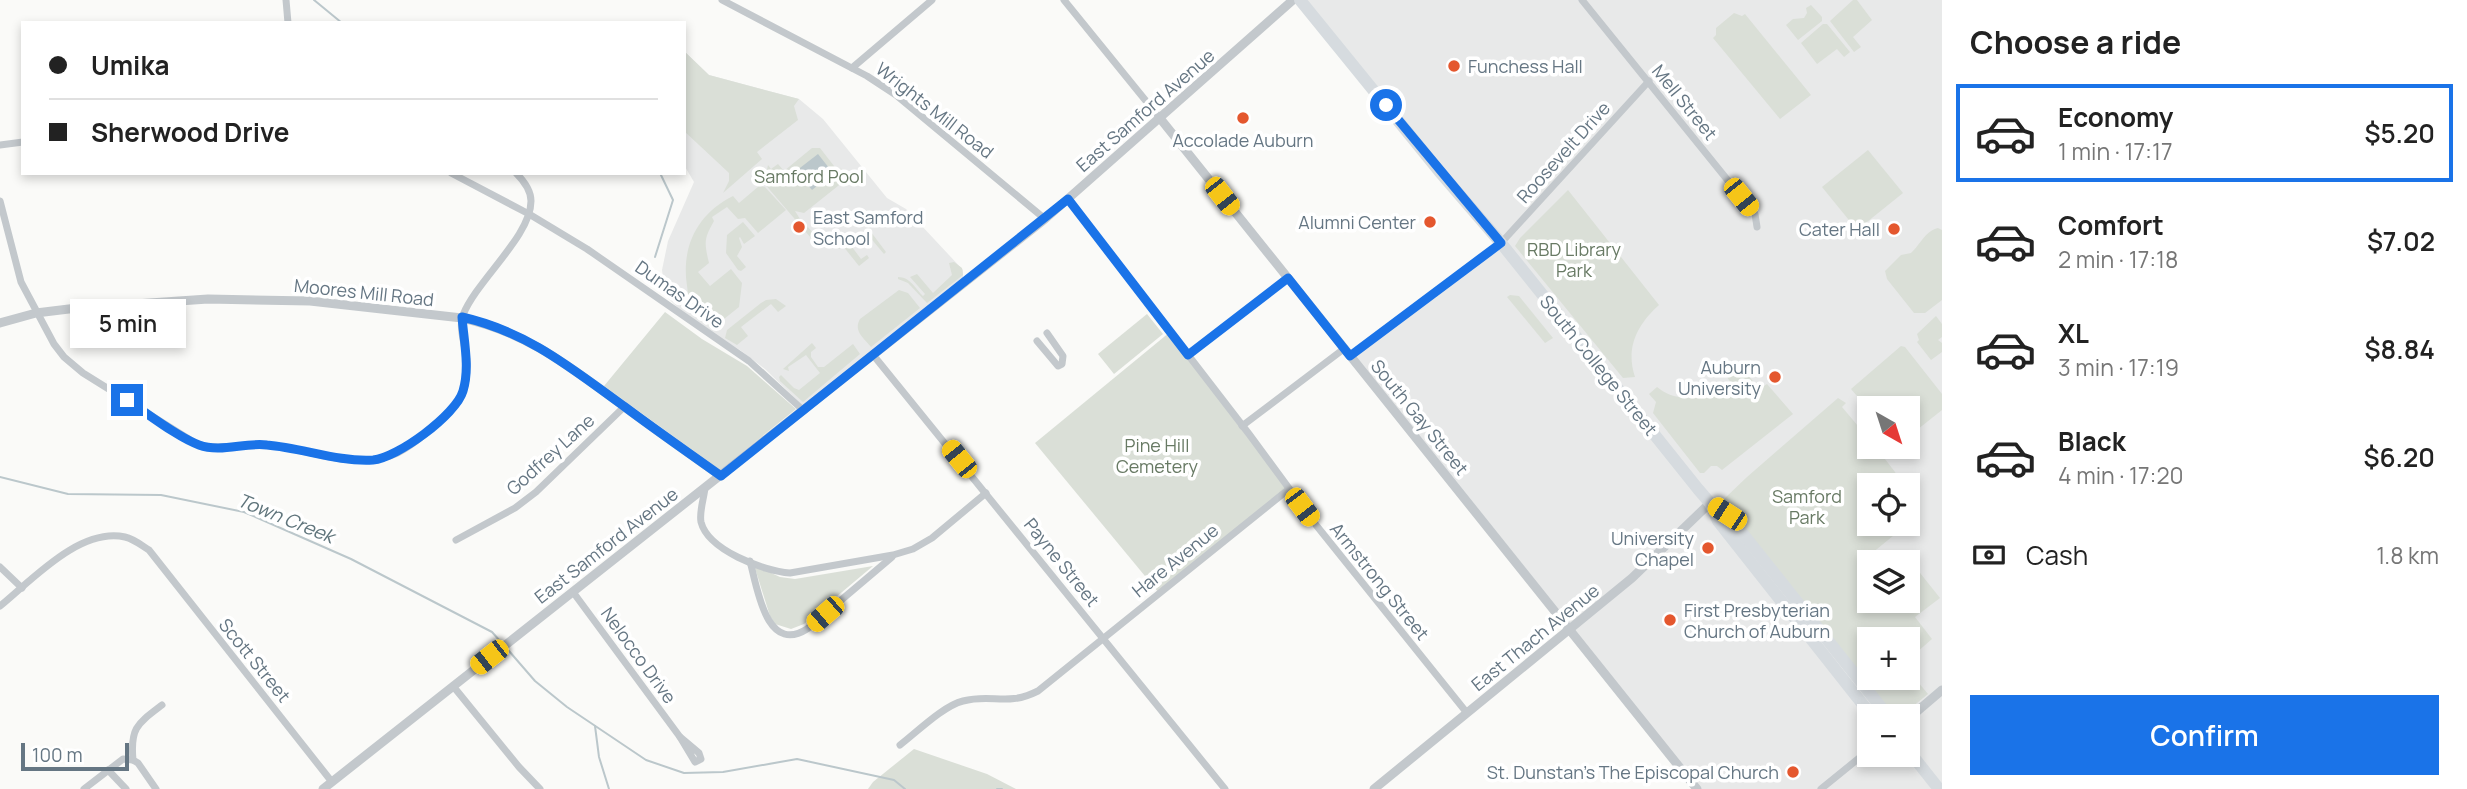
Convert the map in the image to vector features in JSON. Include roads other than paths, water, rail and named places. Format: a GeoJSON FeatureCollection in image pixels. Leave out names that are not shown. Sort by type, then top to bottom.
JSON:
{"type":"FeatureCollection","features":[{"type":"Feature","properties":{"kind":"main road","name":"South College Street"},"geometry":{"type":"LineString","coordinates":[[1300,0],[1501,243],[1710,503],[1727,514],[1878,704]]}},
{"type":"Feature","properties":{"kind":"main road","name":"South College Street"},"geometry":{"type":"LineString","coordinates":[[1710,503],[1717,522],[1862,704]]}},
{"type":"Feature","properties":{"kind":"main road"},"geometry":{"type":"LineString","coordinates":[[1920,765],[1939,789]]}},
{"type":"Feature","properties":{"kind":"street"},"geometry":{"type":"LineString","coordinates":[[286,0],[288,21]]}},
{"type":"Feature","properties":{"kind":"street","name":"Wrights Mill Road"},"geometry":{"type":"LineString","coordinates":[[722,0],[852,68],[896,95],[1045,219]]}},
{"type":"Feature","properties":{"kind":"street"},"geometry":{"type":"LineString","coordinates":[[852,68],[932,0]]}},
{"type":"Feature","properties":{"kind":"street","name":"South Gay Street"},"geometry":{"type":"LineString","coordinates":[[1064,0],[1697,789]]}},
{"type":"Feature","properties":{"kind":"street","name":"East Samford Avenue"},"geometry":{"type":"LineString","coordinates":[[323,789],[1045,219],[1293,0]]}},
{"type":"Feature","properties":{"kind":"street","name":"Mell Street"},"geometry":{"type":"LineString","coordinates":[[1582,0],[1755,214],[1756,227]]}},
{"type":"Feature","properties":{"kind":"street","name":"Roosevelt Drive"},"geometry":{"type":"LineString","coordinates":[[1242,426],[1501,243],[1649,81]]}},
{"type":"Feature","properties":{"kind":"street"},"geometry":{"type":"LineString","coordinates":[[0,145],[21,142]]}},
{"type":"Feature","properties":{"kind":"street","name":"Dumas Drive"},"geometry":{"type":"LineString","coordinates":[[455,175],[587,248],[748,361],[804,411]]}},
{"type":"Feature","properties":{"kind":"street"},"geometry":{"type":"LineString","coordinates":[[0,201],[16,268],[36,313],[64,357],[83,373],[200,446],[217,449],[250,444],[267,445],[373,460],[397,453],[450,411],[461,398],[467,363],[462,317],[529,214],[532,200],[517,175]]}},
{"type":"Feature","properties":{"kind":"street","name":"Armstrong Street"},"geometry":{"type":"LineString","coordinates":[[1068,199],[1289,489],[1467,712]]}},
{"type":"Feature","properties":{"kind":"street"},"geometry":{"type":"LineString","coordinates":[[1188,355],[1288,278]]}},
{"type":"Feature","properties":{"kind":"street","name":"Moores Mill Road"},"geometry":{"type":"LineString","coordinates":[[0,323],[36,313],[157,301],[246,299],[310,301],[462,317],[522,337],[555,356],[721,476]]}},
{"type":"Feature","properties":{"kind":"street"},"geometry":{"type":"LineString","coordinates":[[1037,341],[1058,366],[1062,364],[1063,356],[1047,333]]}},
{"type":"Feature","properties":{"kind":"street","name":"Payne Street"},"geometry":{"type":"LineString","coordinates":[[874,356],[1225,789]]}},
{"type":"Feature","properties":{"kind":"street","name":"Godfrey Lane"},"geometry":{"type":"LineString","coordinates":[[456,540],[503,515],[536,492],[624,407]]}},
{"type":"Feature","properties":{"kind":"street"},"geometry":{"type":"LineString","coordinates":[[705,488],[700,520],[709,539],[724,550],[750,561],[790,573],[913,549],[932,538],[986,493]]}},
{"type":"Feature","properties":{"kind":"street","name":"Hare Avenue"},"geometry":{"type":"LineString","coordinates":[[900,746],[948,708],[963,701],[1014,700],[1038,691],[1289,489]]}},
{"type":"Feature","properties":{"kind":"street","name":"East Thach Avenue"},"geometry":{"type":"LineString","coordinates":[[1374,789],[1632,578],[1710,503]]}},
{"type":"Feature","properties":{"kind":"street","name":"Scott Street"},"geometry":{"type":"LineString","coordinates":[[0,606],[73,548],[96,539],[127,537],[149,550],[332,782]]}},
{"type":"Feature","properties":{"kind":"street"},"geometry":{"type":"LineString","coordinates":[[750,561],[771,625],[784,634],[793,635],[807,629],[893,555]]}},
{"type":"Feature","properties":{"kind":"street"},"geometry":{"type":"LineString","coordinates":[[0,567],[22,588]]}},
{"type":"Feature","properties":{"kind":"street","name":"Nelocco Drive"},"geometry":{"type":"LineString","coordinates":[[573,592],[680,737]]}},
{"type":"Feature","properties":{"kind":"street"},"geometry":{"type":"LineString","coordinates":[[453,686],[529,785],[540,789]]}},
{"type":"Feature","properties":{"kind":"street"},"geometry":{"type":"LineString","coordinates":[[1920,709],[1942,690]]}},
{"type":"Feature","properties":{"kind":"street"},"geometry":{"type":"LineString","coordinates":[[133,760],[131,741],[134,731],[162,705]]}},
{"type":"Feature","properties":{"kind":"street"},"geometry":{"type":"LineString","coordinates":[[84,789],[123,759],[138,763],[156,789]]}},
{"type":"Feature","properties":{"kind":"street"},"geometry":{"type":"LineString","coordinates":[[1821,789],[1857,760]]}},
{"type":"Feature","properties":{"kind":"street"},"geometry":{"type":"LineString","coordinates":[[108,770],[125,789]]}},
{"type":"Feature","properties":{"kind":"waterway"},"geometry":{"type":"LineString","coordinates":[[314,0],[340,21]]}},
{"type":"Feature","properties":{"kind":"waterway"},"geometry":{"type":"LineString","coordinates":[[655,257],[673,200],[661,175]]}},
{"type":"Feature","properties":{"kind":"waterway","name":"Town Creek"},"geometry":{"type":"LineString","coordinates":[[0,477],[68,494],[161,495],[244,512],[351,559],[492,632],[500,641]]}},
{"type":"Feature","properties":{"kind":"waterway","name":"Town Creek"},"geometry":{"type":"LineString","coordinates":[[509,651],[535,681],[567,707],[646,760],[684,773],[723,772],[797,759],[894,780],[905,789]]}},
{"type":"Feature","properties":{"kind":"waterway"},"geometry":{"type":"LineString","coordinates":[[595,726],[599,757],[609,789]]}},
{"type":"Feature","properties":{"kind":"waterway","name":"Town Creek"},"geometry":{"type":"LineString","coordinates":[[997,789],[1002,789]]}},
{"type":"Feature","properties":{"kind":"place","name":"Funchess Hall"},"geometry":{"type":"Point","coordinates":[1454,66]}},
{"type":"Feature","properties":{"kind":"place","name":"Accolade Auburn"},"geometry":{"type":"Point","coordinates":[1243,118]}},
{"type":"Feature","properties":{"kind":"place","name":"Alumni Center"},"geometry":{"type":"Point","coordinates":[1430,222]}},
{"type":"Feature","properties":{"kind":"place","name":"East Samford School"},"geometry":{"type":"Point","coordinates":[799,227]}},
{"type":"Feature","properties":{"kind":"place","name":"Cater Hall"},"geometry":{"type":"Point","coordinates":[1894,229]}},
{"type":"Feature","properties":{"kind":"place","name":"Auburn University"},"geometry":{"type":"Point","coordinates":[1775,377]}},
{"type":"Feature","properties":{"kind":"place","name":"University Chapel"},"geometry":{"type":"Point","coordinates":[1708,548]}},
{"type":"Feature","properties":{"kind":"place","name":"First Presbyterian Church of Auburn"},"geometry":{"type":"Point","coordinates":[1670,620]}},
{"type":"Feature","properties":{"kind":"place","name":"St. Dunstan's The Episcopal Church"},"geometry":{"type":"Point","coordinates":[1793,772]}},
{"type":"Feature","properties":{"kind":"park label","name":"Samford Pool"},"geometry":{"type":"Point","coordinates":[809,176]}},
{"type":"Feature","properties":{"kind":"park label","name":"RBD Library Park"},"geometry":{"type":"Point","coordinates":[1574,259]}},
{"type":"Feature","properties":{"kind":"park label","name":"Pine Hill Cemetery"},"geometry":{"type":"Point","coordinates":[1157,455]}},
{"type":"Feature","properties":{"kind":"park label","name":"Samford Park"},"geometry":{"type":"Point","coordinates":[1807,506]}}]}
